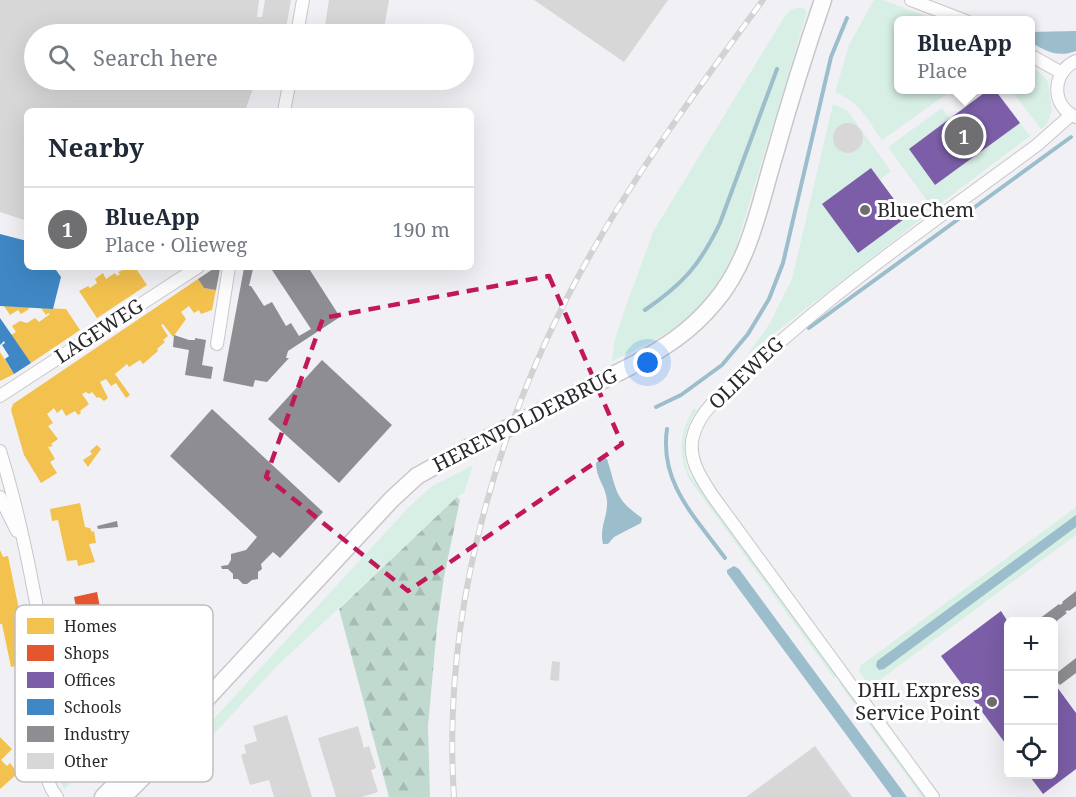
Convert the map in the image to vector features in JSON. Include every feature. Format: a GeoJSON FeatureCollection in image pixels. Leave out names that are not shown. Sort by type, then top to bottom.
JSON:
{"type":"FeatureCollection","features":[{"type":"Feature","properties":{"kind":"street"},"geometry":{"type":"LineString","coordinates":[[299,24],[303,0]]}},
{"type":"Feature","properties":{"kind":"street","name":"HERENPOLDERBRUG"},"geometry":{"type":"LineString","coordinates":[[213,692],[392,499],[417,476],[631,366],[679,338],[716,302],[736,272],[750,236],[823,0]]}},
{"type":"Feature","properties":{"kind":"street"},"geometry":{"type":"LineString","coordinates":[[911,0],[953,16]]}},
{"type":"Feature","properties":{"kind":"street"},"geometry":{"type":"LineString","coordinates":[[1035,58],[1062,73]]}},
{"type":"Feature","properties":{"kind":"street"},"geometry":{"type":"LineString","coordinates":[[1073,116],[1063,108],[1056,88],[1062,73],[1076,61]]}},
{"type":"Feature","properties":{"kind":"street"},"geometry":{"type":"LineString","coordinates":[[285,108],[288,90]]}},
{"type":"Feature","properties":{"kind":"street","name":"OLIEWEG"},"geometry":{"type":"LineString","coordinates":[[933,797],[706,486],[694,463],[693,434],[710,406],[787,334],[1073,116]]}},
{"type":"Feature","properties":{"kind":"street","name":"LAGEWEG"},"geometry":{"type":"LineString","coordinates":[[0,396],[193,270]]}},
{"type":"Feature","properties":{"kind":"street"},"geometry":{"type":"LineString","coordinates":[[217,344],[229,270]]}},
{"type":"Feature","properties":{"kind":"street"},"geometry":{"type":"LineString","coordinates":[[0,451],[15,502],[36,605]]}},
{"type":"Feature","properties":{"kind":"street"},"geometry":{"type":"LineString","coordinates":[[0,497],[23,543]]}},
{"type":"Feature","properties":{"kind":"street"},"geometry":{"type":"LineString","coordinates":[[49,782],[57,797]]}},
{"type":"Feature","properties":{"kind":"street","name":"HERENPOLDERBRUG"},"geometry":{"type":"LineString","coordinates":[[103,797],[118,782]]}},
{"type":"Feature","properties":{"kind":"street","name":"HERENPOLDERBRUG"},"geometry":{"type":"LineString","coordinates":[[123,797],[138,782]]}},
{"type":"Feature","properties":{"kind":"highlighted area"},"geometry":{"type":"Polygon","coordinates":[[[549,276],[622,444],[408,591],[266,477],[323,318],[549,276]]]}},
{"type":"Feature","properties":{"kind":"green space"},"geometry":{"type":"Polygon","coordinates":[[[874,0],[883,0],[925,16],[894,16],[894,94],[946,94],[882,140],[857,106],[835,93],[849,45],[874,0]]]}},
{"type":"Feature","properties":{"kind":"green space"},"geometry":{"type":"Polygon","coordinates":[[[803,8],[807,12],[736,247],[725,270],[701,305],[687,318],[654,340],[612,361],[614,343],[621,320],[653,232],[783,19],[789,11],[803,8]]]}},
{"type":"Feature","properties":{"kind":"green space"},"geometry":{"type":"Polygon","coordinates":[[[1035,70],[1048,82],[1052,110],[1047,124],[1041,129],[1014,94],[1035,94],[1035,70]]]}},
{"type":"Feature","properties":{"kind":"green space"},"geometry":{"type":"Polygon","coordinates":[[[833,104],[847,110],[891,171],[880,180],[871,168],[822,204],[858,253],[918,209],[924,217],[748,354],[770,323],[792,279],[833,104]]]}},
{"type":"Feature","properties":{"kind":"green space"},"geometry":{"type":"Polygon","coordinates":[[[942,108],[950,119],[909,149],[935,185],[1020,123],[1030,136],[933,209],[888,147],[942,108]]]}},
{"type":"Feature","properties":{"kind":"green space"},"geometry":{"type":"Polygon","coordinates":[[[694,408],[697,410],[686,433],[684,449],[689,474],[837,676],[834,678],[689,479],[683,460],[682,442],[689,416],[694,408]]]}},
{"type":"Feature","properties":{"kind":"green space"},"geometry":{"type":"Polygon","coordinates":[[[473,465],[464,493],[457,497],[276,667],[213,735],[213,720],[409,507],[431,487],[473,465]]]}},
{"type":"Feature","properties":{"kind":"green space"},"geometry":{"type":"Polygon","coordinates":[[[457,497],[460,500],[444,577],[437,627],[428,726],[430,797],[389,797],[339,609],[457,497]]]}},
{"type":"Feature","properties":{"kind":"green space"},"geometry":{"type":"Polygon","coordinates":[[[1076,507],[1076,535],[873,685],[868,684],[859,671],[860,666],[1076,507]]]}},
{"type":"Feature","properties":{"kind":"green space"},"geometry":{"type":"Polygon","coordinates":[[[841,682],[926,797],[922,797],[839,683],[841,682]]]}},
{"type":"Feature","properties":{"kind":"green space"},"geometry":{"type":"Polygon","coordinates":[[[61,782],[72,782],[64,789],[61,782]]]}},
{"type":"Feature","properties":{"kind":"water"},"geometry":{"type":"Polygon","coordinates":[[[1076,31],[1076,51],[1057,54],[1041,48],[1035,45],[1035,32],[1076,31]]]}},
{"type":"Feature","properties":{"kind":"water"},"geometry":{"type":"Polygon","coordinates":[[[602,457],[607,459],[617,492],[626,505],[642,518],[641,523],[614,537],[608,544],[603,544],[602,538],[607,506],[606,496],[596,463],[602,457]]]}},
{"type":"Feature","properties":{"kind":"water"},"geometry":{"type":"Polygon","coordinates":[[[1076,515],[1076,527],[884,669],[879,670],[876,666],[877,661],[1076,515]]]}},
{"type":"Feature","properties":{"kind":"water"},"geometry":{"type":"Polygon","coordinates":[[[734,566],[739,569],[907,797],[892,797],[727,573],[727,570],[734,566]]]}},
{"type":"Feature","properties":{"kind":"building: Homes"},"geometry":{"type":"Polygon","coordinates":[[[137,270],[147,285],[97,318],[79,291],[97,283],[95,279],[103,273],[106,279],[115,273],[117,276],[120,274],[118,272],[137,270]]]}},
{"type":"Feature","properties":{"kind":"building: Homes"},"geometry":{"type":"Polygon","coordinates":[[[198,279],[204,288],[216,290],[212,310],[201,314],[199,310],[194,313],[189,306],[181,312],[186,319],[173,337],[163,324],[161,325],[168,336],[157,349],[158,351],[143,364],[140,360],[129,367],[127,364],[115,374],[130,395],[126,398],[116,383],[111,386],[106,379],[100,382],[108,398],[104,401],[92,392],[89,394],[86,392],[82,394],[89,404],[78,415],[75,411],[66,416],[62,409],[57,413],[54,408],[47,414],[53,423],[48,426],[58,439],[51,444],[53,446],[48,447],[55,459],[50,462],[57,473],[41,483],[24,455],[11,410],[13,404],[198,279]]]}},
{"type":"Feature","properties":{"kind":"building: Homes"},"geometry":{"type":"Polygon","coordinates":[[[4,306],[28,307],[29,309],[21,314],[18,310],[10,315],[4,306]]]}},
{"type":"Feature","properties":{"kind":"building: Homes"},"geometry":{"type":"Polygon","coordinates":[[[41,308],[66,309],[80,330],[31,363],[11,335],[16,332],[12,326],[20,321],[27,323],[35,318],[39,322],[50,314],[46,315],[41,308]]]}},
{"type":"Feature","properties":{"kind":"building: Homes"},"geometry":{"type":"Polygon","coordinates":[[[0,352],[14,374],[0,381],[0,352]]]}},
{"type":"Feature","properties":{"kind":"building: Homes"},"geometry":{"type":"Polygon","coordinates":[[[97,445],[101,449],[88,467],[83,460],[92,454],[90,451],[97,445]]]}},
{"type":"Feature","properties":{"kind":"building: Homes"},"geometry":{"type":"Polygon","coordinates":[[[80,503],[85,527],[94,531],[96,543],[89,544],[95,562],[78,566],[77,560],[67,561],[58,520],[52,521],[50,509],[80,503]]]}},
{"type":"Feature","properties":{"kind":"building: Homes"},"geometry":{"type":"Polygon","coordinates":[[[0,550],[3,557],[8,556],[18,605],[15,605],[15,666],[11,667],[2,624],[0,624],[0,550]]]}},
{"type":"Feature","properties":{"kind":"building: Homes"},"geometry":{"type":"Polygon","coordinates":[[[0,737],[12,749],[1,760],[7,766],[10,763],[15,769],[15,776],[0,789],[0,737]]]}},
{"type":"Feature","properties":{"kind":"building: Shops"},"geometry":{"type":"Polygon","coordinates":[[[97,592],[100,605],[76,605],[74,597],[97,592]]]}},
{"type":"Feature","properties":{"kind":"building: Offices"},"geometry":{"type":"Polygon","coordinates":[[[983,94],[998,94],[1020,123],[935,185],[909,149],[983,94]]]}},
{"type":"Feature","properties":{"kind":"building: Offices","name":"BlueChem"},"geometry":{"type":"Polygon","coordinates":[[[871,168],[907,217],[858,253],[822,204],[871,168]]]}},
{"type":"Feature","properties":{"kind":"building: Offices","name":"DHL Express Service Point"},"geometry":{"type":"Polygon","coordinates":[[[1001,611],[1005,617],[1004,742],[941,656],[1001,611]]]}},
{"type":"Feature","properties":{"kind":"building: Offices"},"geometry":{"type":"Polygon","coordinates":[[[1058,688],[1076,713],[1076,769],[1043,794],[1032,779],[1058,779],[1058,688]]]}},
{"type":"Feature","properties":{"kind":"building: Schools"},"geometry":{"type":"Polygon","coordinates":[[[0,234],[24,240],[24,270],[56,270],[61,277],[53,309],[0,306],[0,234]]]}},
{"type":"Feature","properties":{"kind":"building: Schools"},"geometry":{"type":"Polygon","coordinates":[[[0,318],[31,363],[14,374],[5,359],[9,356],[2,345],[4,341],[0,345],[0,318]]]}},
{"type":"Feature","properties":{"kind":"building: Industry"},"geometry":{"type":"Polygon","coordinates":[[[212,270],[220,270],[216,290],[204,288],[198,279],[212,270]]]}},
{"type":"Feature","properties":{"kind":"building: Industry"},"geometry":{"type":"Polygon","coordinates":[[[244,270],[253,270],[249,286],[264,306],[272,302],[286,326],[291,323],[299,336],[311,329],[272,270],[310,270],[340,317],[288,351],[286,358],[289,358],[267,382],[255,380],[253,387],[223,381],[244,270]]]}},
{"type":"Feature","properties":{"kind":"building: Industry"},"geometry":{"type":"Polygon","coordinates":[[[174,335],[189,340],[195,340],[195,338],[206,340],[202,365],[213,367],[211,379],[185,375],[189,350],[173,347],[174,335]]]}},
{"type":"Feature","properties":{"kind":"building: Industry"},"geometry":{"type":"Polygon","coordinates":[[[322,360],[392,425],[339,483],[268,419],[322,360]]]}},
{"type":"Feature","properties":{"kind":"building: Industry"},"geometry":{"type":"Polygon","coordinates":[[[212,409],[323,512],[280,558],[273,552],[261,564],[262,569],[258,572],[258,579],[247,584],[233,579],[233,574],[228,569],[222,569],[221,566],[228,565],[231,554],[246,550],[257,537],[170,456],[212,409]]]}},
{"type":"Feature","properties":{"kind":"building: Industry"},"geometry":{"type":"Polygon","coordinates":[[[117,521],[118,527],[98,529],[97,526],[117,521]]]}},
{"type":"Feature","properties":{"kind":"building: Industry"},"geometry":{"type":"Polygon","coordinates":[[[1076,591],[1076,606],[1065,612],[1067,613],[1058,620],[1058,617],[1042,617],[1063,603],[1076,591]]]}},
{"type":"Feature","properties":{"kind":"building: Industry"},"geometry":{"type":"Polygon","coordinates":[[[1076,658],[1076,673],[1060,685],[1058,672],[1076,658]]]}},
{"type":"Feature","properties":{"kind":"building: Other"},"geometry":{"type":"Polygon","coordinates":[[[0,0],[259,0],[257,17],[262,17],[265,0],[291,0],[287,24],[24,24],[24,90],[252,90],[246,108],[24,108],[24,220],[0,212],[0,0]]]}},
{"type":"Feature","properties":{"kind":"building: Other"},"geometry":{"type":"Polygon","coordinates":[[[329,0],[389,0],[385,24],[325,24],[329,0]]]}},
{"type":"Feature","properties":{"kind":"building: Other"},"geometry":{"type":"Polygon","coordinates":[[[534,0],[668,0],[624,62],[534,0]]]}},
{"type":"Feature","properties":{"kind":"building: Other"},"geometry":{"type":"Polygon","coordinates":[[[848,123],[854,124],[862,132],[862,144],[854,152],[848,153],[842,152],[834,144],[833,138],[834,132],[842,124],[848,123]]]}},
{"type":"Feature","properties":{"kind":"building: Other"},"geometry":{"type":"Polygon","coordinates":[[[552,661],[560,662],[559,681],[550,680],[552,661]]]}},
{"type":"Feature","properties":{"kind":"building: Other"},"geometry":{"type":"Polygon","coordinates":[[[287,715],[312,797],[274,797],[269,780],[250,785],[241,755],[246,753],[244,745],[257,741],[253,726],[287,715]]]}},
{"type":"Feature","properties":{"kind":"building: Other"},"geometry":{"type":"Polygon","coordinates":[[[358,726],[364,748],[369,746],[376,768],[371,770],[378,792],[362,797],[336,797],[318,738],[358,726]]]}},
{"type":"Feature","properties":{"kind":"building: Other"},"geometry":{"type":"Polygon","coordinates":[[[815,746],[852,797],[746,797],[807,752],[815,746]]]}},
{"type":"Feature","properties":{"kind":"waterway"},"geometry":{"type":"LineString","coordinates":[[656,407],[681,395],[722,365],[748,334],[769,299],[783,263],[831,57],[847,18]]}},
{"type":"Feature","properties":{"kind":"waterway"},"geometry":{"type":"LineString","coordinates":[[645,310],[680,282],[698,262],[713,238],[777,69]]}},
{"type":"Feature","properties":{"kind":"waterway"},"geometry":{"type":"LineString","coordinates":[[809,328],[1071,137]]}},
{"type":"Feature","properties":{"kind":"waterway"},"geometry":{"type":"LineString","coordinates":[[667,429],[666,448],[674,483],[692,514],[725,558]]}},
{"type":"Feature","properties":{"kind":"railway"},"geometry":{"type":"LineString","coordinates":[[454,797],[452,725],[457,653],[468,581],[485,510],[506,440],[532,372],[563,306],[635,180],[763,0]]}},
{"type":"Feature","properties":{"kind":"place","name":"BlueApp"},"geometry":{"type":"Point","coordinates":[964,136]}},
{"type":"Feature","properties":{"kind":"place","name":"BlueChem"},"geometry":{"type":"Point","coordinates":[865,210]}},
{"type":"Feature","properties":{"kind":"place","name":"DHL Express Service Point"},"geometry":{"type":"Point","coordinates":[992,702]}}]}
